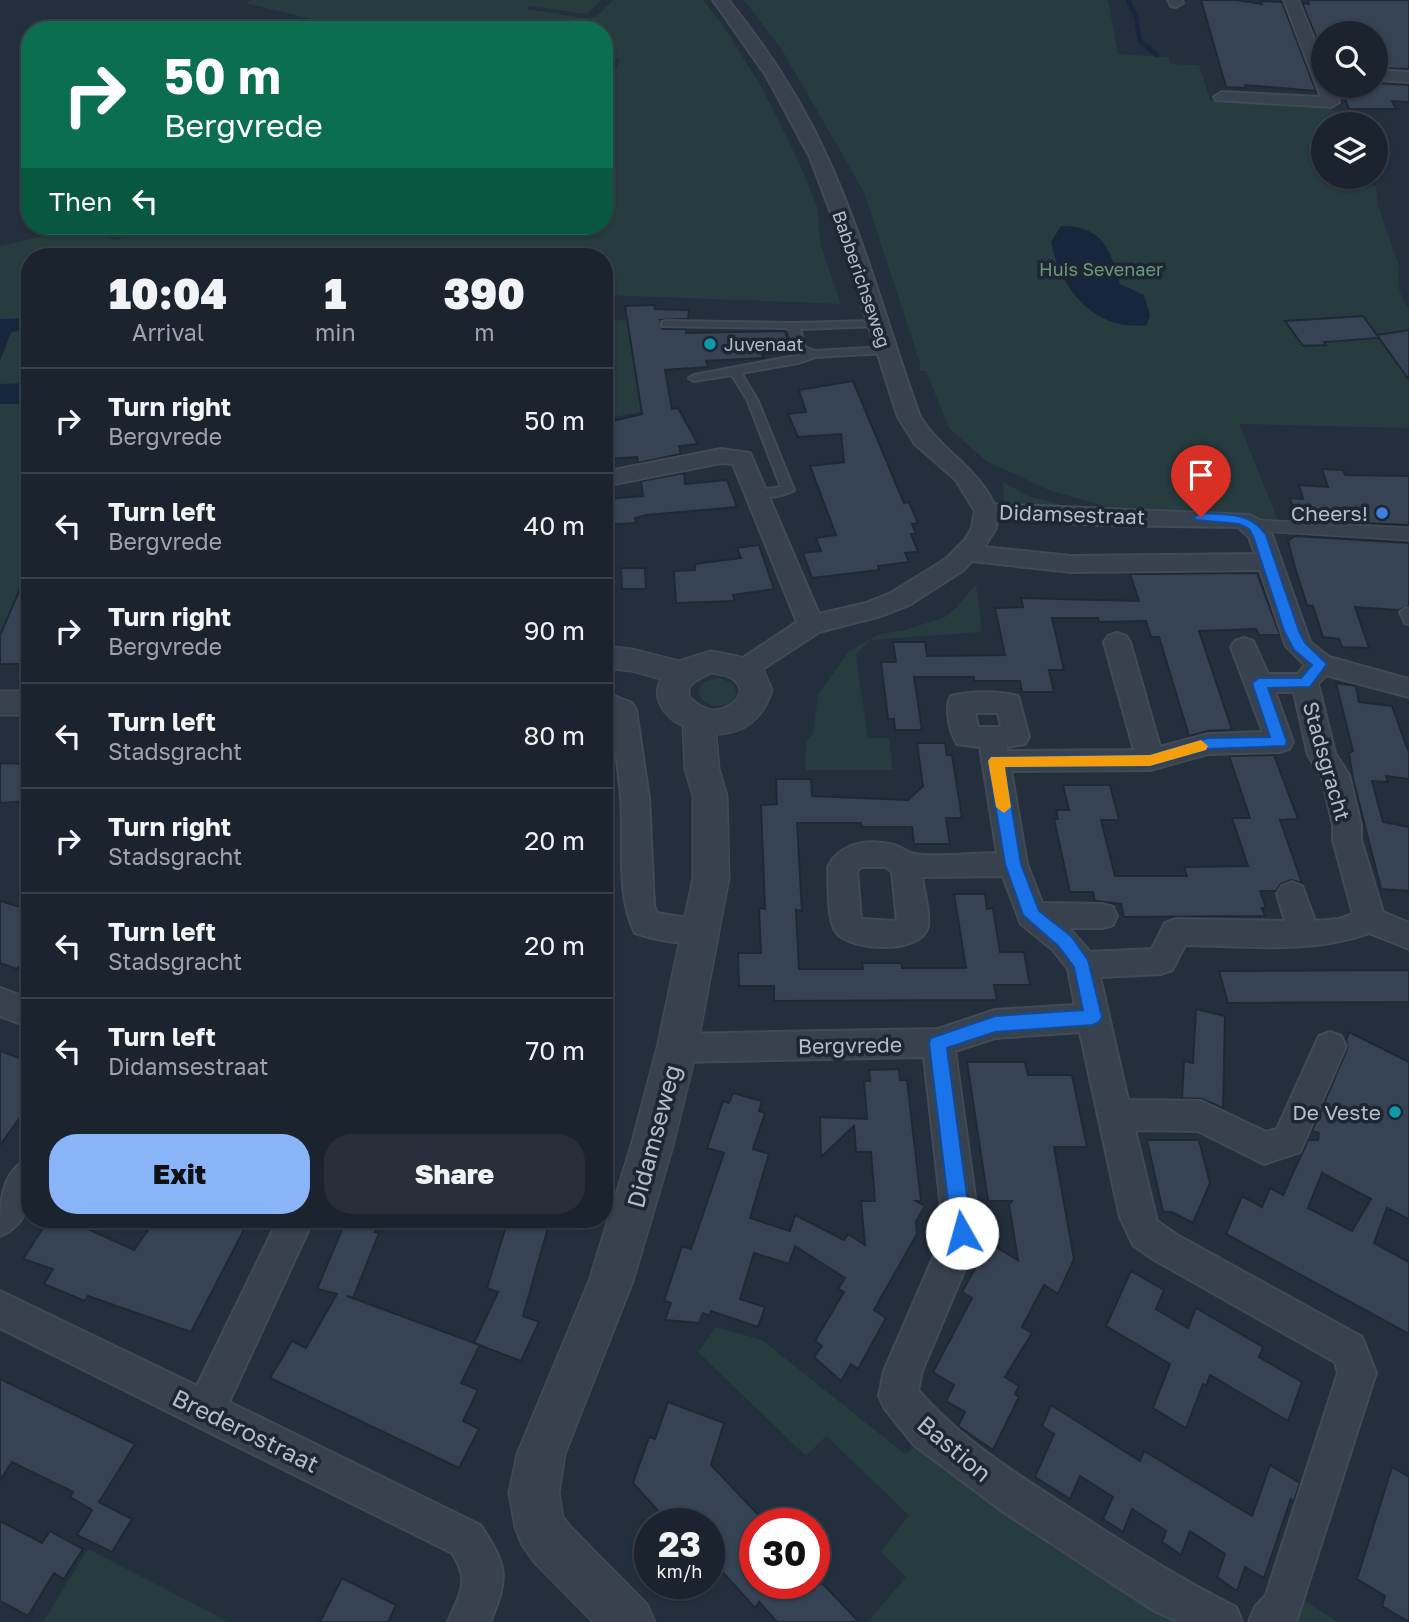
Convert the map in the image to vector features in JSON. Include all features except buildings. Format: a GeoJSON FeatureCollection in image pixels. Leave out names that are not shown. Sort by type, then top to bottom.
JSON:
{"type":"FeatureCollection","features":[{"type":"Feature","properties":{"kind":"street","name":"Babberichseweg"},"geometry":{"type":"LineString","coordinates":[[720,0],[773,73],[803,128],[841,212],[867,324],[876,350],[909,418],[923,439],[964,475],[986,511]]}},
{"type":"Feature","properties":{"kind":"street"},"geometry":{"type":"LineString","coordinates":[[1291,0],[1311,50]]}},
{"type":"Feature","properties":{"kind":"street"},"geometry":{"type":"LineString","coordinates":[[1388,76],[1409,77]]}},
{"type":"Feature","properties":{"kind":"street"},"geometry":{"type":"LineString","coordinates":[[1222,96],[1311,85]]}},
{"type":"Feature","properties":{"kind":"street"},"geometry":{"type":"LineString","coordinates":[[613,477],[722,456],[742,458],[811,625]]}},
{"type":"Feature","properties":{"kind":"street"},"geometry":{"type":"LineString","coordinates":[[743,670],[811,625],[872,610],[900,598],[954,565],[967,553],[984,527],[986,511]]}},
{"type":"Feature","properties":{"kind":"street","name":"Didamsestraat"},"geometry":{"type":"LineString","coordinates":[[986,511],[1102,518],[1228,518],[1242,520],[1253,526],[1409,534]]}},
{"type":"Feature","properties":{"kind":"street"},"geometry":{"type":"LineString","coordinates":[[1253,526],[1260,535],[1299,646],[1313,674]]}},
{"type":"Feature","properties":{"kind":"street"},"geometry":{"type":"LineString","coordinates":[[967,553],[1071,564],[1269,562]]}},
{"type":"Feature","properties":{"kind":"street"},"geometry":{"type":"LineString","coordinates":[[1117,642],[1150,760],[993,749],[1013,864],[1032,915],[1065,941],[1082,965],[1137,1217],[1145,1233],[1164,1247],[1349,1350],[1357,1373],[1283,1605],[1270,1622]]}},
{"type":"Feature","properties":{"kind":"street","name":"Stadsgracht"},"geometry":{"type":"LineString","coordinates":[[1150,760],[1208,744],[1280,742],[1244,647]]}},
{"type":"Feature","properties":{"kind":"street"},"geometry":{"type":"LineString","coordinates":[[613,658],[632,660],[677,681]]}},
{"type":"Feature","properties":{"kind":"street"},"geometry":{"type":"LineString","coordinates":[[711,662],[743,670],[755,683],[755,700],[744,714],[711,721],[679,707],[677,681],[690,667],[711,662]]}},
{"type":"Feature","properties":{"kind":"street"},"geometry":{"type":"LineString","coordinates":[[613,670],[677,681]]}},
{"type":"Feature","properties":{"kind":"street","name":"Stadsgracht"},"geometry":{"type":"LineString","coordinates":[[1313,674],[1322,755],[1335,775],[1347,825],[1347,839],[1370,920]]}},
{"type":"Feature","properties":{"kind":"street","name":"Stadsgracht"},"geometry":{"type":"LineString","coordinates":[[1259,683],[1313,674],[1409,688]]}},
{"type":"Feature","properties":{"kind":"street"},"geometry":{"type":"LineString","coordinates":[[0,704],[21,703]]}},
{"type":"Feature","properties":{"kind":"street"},"geometry":{"type":"LineString","coordinates":[[613,705],[623,710],[635,798],[639,906],[646,924],[700,931]]}},
{"type":"Feature","properties":{"kind":"street","name":"Didamseweg"},"geometry":{"type":"LineString","coordinates":[[629,1622],[551,1544],[540,1527],[534,1493],[541,1454],[611,1281],[652,1146],[677,1048],[711,878],[710,796],[714,790],[711,721]]}},
{"type":"Feature","properties":{"kind":"street"},"geometry":{"type":"LineString","coordinates":[[905,866],[1013,864]]}},
{"type":"Feature","properties":{"kind":"street"},"geometry":{"type":"LineString","coordinates":[[1292,894],[1304,934]]}},
{"type":"Feature","properties":{"kind":"street"},"geometry":{"type":"LineString","coordinates":[[1032,915],[1102,916]]}},
{"type":"Feature","properties":{"kind":"street"},"geometry":{"type":"LineString","coordinates":[[1082,965],[1161,961],[1176,932],[1304,934],[1340,931],[1370,920],[1409,936]]}},
{"type":"Feature","properties":{"kind":"street"},"geometry":{"type":"LineString","coordinates":[[0,1002],[21,1010]]}},
{"type":"Feature","properties":{"kind":"street","name":"Bergvrede"},"geometry":{"type":"LineString","coordinates":[[677,1048],[938,1043],[995,1024],[1093,1017]]}},
{"type":"Feature","properties":{"kind":"street","name":"Bastion"},"geometry":{"type":"LineString","coordinates":[[938,1043],[962,1233],[903,1371],[898,1396],[928,1432],[1016,1497],[1168,1595],[1221,1622]]}},
{"type":"Feature","properties":{"kind":"street"},"geometry":{"type":"LineString","coordinates":[[1115,1115],[1201,1116],[1264,1148],[1288,1140],[1330,1046]]}},
{"type":"Feature","properties":{"kind":"street"},"geometry":{"type":"LineString","coordinates":[[0,1219],[21,1188]]}},
{"type":"Feature","properties":{"kind":"street"},"geometry":{"type":"LineString","coordinates":[[205,1410],[292,1228]]}},
{"type":"Feature","properties":{"kind":"street","name":"Brederostraat"},"geometry":{"type":"LineString","coordinates":[[0,1309],[466,1539],[483,1562],[485,1587],[469,1622]]}},
{"type":"Feature","properties":{"kind":"lane"},"geometry":{"type":"LineString","coordinates":[[666,324],[867,324]]}},
{"type":"Feature","properties":{"kind":"lane"},"geometry":{"type":"LineString","coordinates":[[793,326],[800,349],[814,354]]}},
{"type":"Feature","properties":{"kind":"lane"},"geometry":{"type":"LineString","coordinates":[[694,378],[798,360],[814,354],[876,350]]}},
{"type":"Feature","properties":{"kind":"lane"},"geometry":{"type":"LineString","coordinates":[[735,371],[752,399],[788,489],[757,494]]}},
{"type":"Feature","properties":{"kind":"green space"},"geometry":{"type":"Polygon","coordinates":[[[251,0],[601,0],[587,14],[530,6],[527,9],[583,18],[596,17],[613,0],[703,0],[722,24],[764,91],[801,167],[817,207],[821,246],[841,304],[613,295],[613,248],[21,248],[21,586],[0,635],[0,246],[48,235],[98,235],[118,240],[125,235],[613,235],[613,74],[621,59],[613,59],[613,21],[319,21],[246,3],[251,0]]]}},
{"type":"Feature","properties":{"kind":"green space","name":"Huis Sevenaer"},"geometry":{"type":"Polygon","coordinates":[[[744,0],[1108,0],[1118,54],[1169,57],[1170,64],[1199,65],[1210,100],[1324,108],[1339,112],[1311,112],[1311,189],[1376,189],[1378,205],[1399,266],[1399,288],[1409,308],[1409,428],[1239,424],[1278,520],[1262,520],[1253,515],[1105,506],[1051,491],[986,461],[949,428],[926,371],[920,371],[920,363],[864,192],[782,50],[744,0]]]}},
{"type":"Feature","properties":{"kind":"green space"},"geometry":{"type":"Polygon","coordinates":[[[627,320],[638,390],[661,389],[670,406],[613,417],[613,321],[627,320]]]}},
{"type":"Feature","properties":{"kind":"green space"},"geometry":{"type":"Polygon","coordinates":[[[1003,482],[1028,496],[1092,513],[1004,507],[1003,482]]]}},
{"type":"Feature","properties":{"kind":"green space"},"geometry":{"type":"Polygon","coordinates":[[[976,584],[982,632],[870,640],[856,654],[868,738],[889,738],[893,770],[806,770],[807,741],[813,734],[818,695],[849,651],[880,634],[905,630],[945,617],[976,584]]]}},
{"type":"Feature","properties":{"kind":"green space"},"geometry":{"type":"Polygon","coordinates":[[[719,678],[732,683],[737,693],[728,703],[716,706],[704,701],[698,690],[705,681],[719,678]]]}},
{"type":"Feature","properties":{"kind":"green space"},"geometry":{"type":"Polygon","coordinates":[[[716,1327],[762,1340],[906,1455],[921,1438],[1189,1622],[868,1622],[906,1577],[881,1552],[909,1515],[826,1436],[806,1456],[698,1352],[716,1327]]]}},
{"type":"Feature","properties":{"kind":"green space"},"geometry":{"type":"Polygon","coordinates":[[[88,1549],[229,1622],[43,1622],[88,1549]]]}},
{"type":"Feature","properties":{"kind":"green space"},"geometry":{"type":"Polygon","coordinates":[[[1302,1599],[1338,1622],[1293,1622],[1302,1599]]]}},
{"type":"Feature","properties":{"kind":"water"},"geometry":{"type":"Polygon","coordinates":[[[1061,226],[1087,230],[1102,242],[1108,250],[1120,284],[1144,295],[1150,315],[1147,325],[1111,321],[1082,303],[1062,275],[1051,242],[1061,226]]]}},
{"type":"Feature","properties":{"kind":"water"},"geometry":{"type":"Polygon","coordinates":[[[21,318],[21,330],[11,332],[0,361],[0,319],[21,318]]]}},
{"type":"Feature","properties":{"kind":"water"},"geometry":{"type":"Polygon","coordinates":[[[21,383],[21,403],[0,404],[0,384],[21,383]]]}},
{"type":"Feature","properties":{"kind":"waterway"},"geometry":{"type":"LineString","coordinates":[[1128,0],[1136,17],[1140,41],[1157,55]]}},
{"type":"Feature","properties":{"kind":"slow traffic"},"geometry":{"type":"LineString","coordinates":[[1004,807],[996,761],[1150,760],[1201,746]]}},
{"type":"Feature","properties":{"kind":"place","name":"Juvenaat"},"geometry":{"type":"Point","coordinates":[710,344]}},
{"type":"Feature","properties":{"kind":"place","name":"Cheers!"},"geometry":{"type":"Point","coordinates":[1382,513]}},
{"type":"Feature","properties":{"kind":"place","name":"De Veste"},"geometry":{"type":"Point","coordinates":[1395,1112]}},
{"type":"Feature","properties":{"kind":"route"},"geometry":{"type":"LineString","coordinates":[[962,1233],[938,1043],[995,1024],[1093,1017],[1082,965],[1065,941],[1032,915],[1013,864],[996,761],[1150,760],[1208,744],[1280,742],[1259,683],[1305,683],[1320,664],[1299,646],[1260,535],[1253,526],[1242,520],[1201,517]]}}]}
